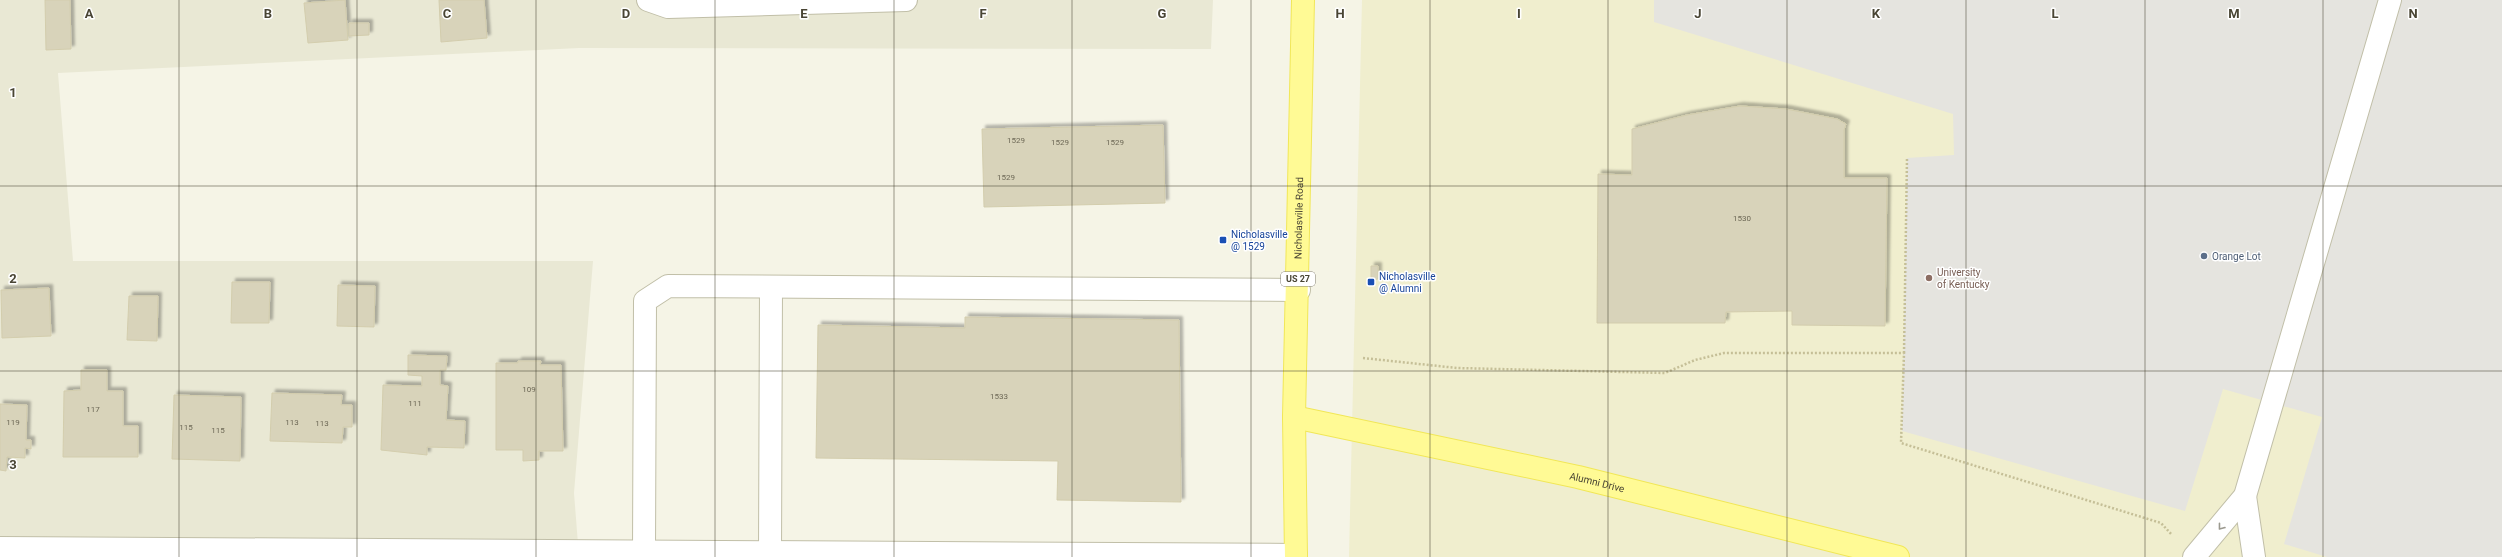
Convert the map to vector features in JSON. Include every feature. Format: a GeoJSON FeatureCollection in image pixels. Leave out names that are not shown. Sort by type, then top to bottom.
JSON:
{"type":"FeatureCollection","features":[{"type":"Feature","properties":{"kind":"main road","name":"Nicholasville Road"},"geometry":{"type":"LineString","coordinates":[[1296,556],[1294,417],[1298,290],[1303,0]]}},
{"type":"Feature","properties":{"kind":"main road","name":"Alumni Drive"},"geometry":{"type":"LineString","coordinates":[[1294,417],[1578,477],[1898,557]]}},
{"type":"Feature","properties":{"kind":"street"},"geometry":{"type":"LineString","coordinates":[[648,0],[668,7],[906,0]]}},
{"type":"Feature","properties":{"kind":"street"},"geometry":{"type":"LineString","coordinates":[[2194,557],[2245,496],[2390,0]]}},
{"type":"Feature","properties":{"kind":"street"},"geometry":{"type":"LineString","coordinates":[[644,552],[645,301],[668,286],[1298,290]]}},
{"type":"Feature","properties":{"kind":"street"},"geometry":{"type":"LineString","coordinates":[[770,553],[771,287]]}},
{"type":"Feature","properties":{"kind":"street"},"geometry":{"type":"LineString","coordinates":[[2245,496],[2254,557]]}},
{"type":"Feature","properties":{"kind":"street"},"geometry":{"type":"LineString","coordinates":[[0,548],[770,553],[820,555],[1296,556]]}},
{"type":"Feature","properties":{"kind":"path"},"geometry":{"type":"LineString","coordinates":[[1906,158],[1904,353],[1901,443],[2161,523],[2175,538]]}},
{"type":"Feature","properties":{"kind":"path"},"geometry":{"type":"LineString","coordinates":[[1363,358],[1457,368],[1665,373],[1695,360],[1724,353],[1904,353]]}},
{"type":"Feature","properties":{"kind":"shaded area"},"geometry":{"type":"Polygon","coordinates":[[[0,0],[1213,0],[1211,49],[579,48],[58,73],[73,261],[593,261],[574,493],[579,557],[0,557],[0,0]]]}},
{"type":"Feature","properties":{"kind":"shaded area","name":"University of Kentucky"},"geometry":{"type":"Polygon","coordinates":[[[1362,0],[2502,0],[2502,557],[1349,557],[1362,0]]]}},
{"type":"Feature","properties":{"kind":"shaded area","name":"Orange Lot"},"geometry":{"type":"Polygon","coordinates":[[[1654,0],[2502,0],[2502,557],[2327,557],[2284,544],[2322,417],[2223,389],[2185,511],[1902,431],[1907,158],[1954,155],[1953,114],[1654,22],[1654,0]]]}},
{"type":"Feature","properties":{"kind":"building"},"geometry":{"type":"Polygon","coordinates":[[[45,0],[70,0],[71,49],[46,50],[45,0]]]}},
{"type":"Feature","properties":{"kind":"building"},"geometry":{"type":"Polygon","coordinates":[[[345,0],[348,40],[308,43],[304,3],[345,0]]]}},
{"type":"Feature","properties":{"kind":"building"},"geometry":{"type":"Polygon","coordinates":[[[439,0],[484,0],[487,38],[441,42],[439,0]]]}},
{"type":"Feature","properties":{"kind":"building"},"geometry":{"type":"Polygon","coordinates":[[[349,23],[369,23],[369,35],[349,36],[349,23]]]}},
{"type":"Feature","properties":{"kind":"building"},"geometry":{"type":"Polygon","coordinates":[[[1740,106],[1786,109],[1837,119],[1846,124],[1844,130],[1844,178],[1887,178],[1885,326],[1792,325],[1792,311],[1726,312],[1725,323],[1597,323],[1598,174],[1632,175],[1632,129],[1687,115],[1740,106]]]}},
{"type":"Feature","properties":{"kind":"building"},"geometry":{"type":"Polygon","coordinates":[[[1163,125],[1165,203],[984,207],[982,129],[1163,125]]]}},
{"type":"Feature","properties":{"kind":"building"},"geometry":{"type":"Polygon","coordinates":[[[1371,266],[1378,266],[1378,279],[1371,280],[1371,266]]]}},
{"type":"Feature","properties":{"kind":"building"},"geometry":{"type":"Polygon","coordinates":[[[232,282],[270,282],[269,323],[231,323],[232,282]]]}},
{"type":"Feature","properties":{"kind":"building"},"geometry":{"type":"Polygon","coordinates":[[[338,285],[375,286],[374,327],[337,326],[338,285]]]}},
{"type":"Feature","properties":{"kind":"building"},"geometry":{"type":"Polygon","coordinates":[[[49,288],[51,336],[2,338],[1,290],[49,288]]]}},
{"type":"Feature","properties":{"kind":"building"},"geometry":{"type":"Polygon","coordinates":[[[129,296],[158,296],[157,341],[127,340],[129,296]]]}},
{"type":"Feature","properties":{"kind":"building"},"geometry":{"type":"Polygon","coordinates":[[[965,317],[1179,320],[1181,502],[1057,500],[1058,461],[816,458],[818,325],[965,328],[965,317]]]}},
{"type":"Feature","properties":{"kind":"building"},"geometry":{"type":"Polygon","coordinates":[[[408,355],[447,356],[446,370],[440,370],[440,385],[448,386],[446,420],[465,421],[464,448],[427,447],[427,455],[381,450],[383,385],[422,386],[422,376],[408,375],[408,355]]]}},
{"type":"Feature","properties":{"kind":"building"},"geometry":{"type":"Polygon","coordinates":[[[518,361],[541,361],[540,365],[561,365],[563,451],[539,451],[539,460],[523,461],[523,450],[496,450],[496,363],[518,363],[518,361]]]}},
{"type":"Feature","properties":{"kind":"building"},"geometry":{"type":"Polygon","coordinates":[[[81,370],[107,370],[107,391],[123,391],[123,426],[138,426],[138,457],[63,457],[64,391],[81,390],[81,370]]]}},
{"type":"Feature","properties":{"kind":"building"},"geometry":{"type":"Polygon","coordinates":[[[272,393],[342,395],[341,405],[352,405],[352,427],[343,427],[342,443],[270,441],[272,393]]]}},
{"type":"Feature","properties":{"kind":"building"},"geometry":{"type":"Polygon","coordinates":[[[174,395],[241,397],[240,461],[172,459],[174,395]]]}},
{"type":"Feature","properties":{"kind":"building"},"geometry":{"type":"Polygon","coordinates":[[[0,404],[27,405],[26,440],[31,440],[31,449],[25,448],[25,458],[7,457],[6,471],[0,470],[0,404]]]}},
{"type":"Feature","properties":{"kind":"place","name":"Nicholasville @ 1529"},"geometry":{"type":"Point","coordinates":[1223,240]}},
{"type":"Feature","properties":{"kind":"place","name":"Orange Lot"},"geometry":{"type":"Point","coordinates":[2204,256]}},
{"type":"Feature","properties":{"kind":"place","name":"University of Kentucky"},"geometry":{"type":"Point","coordinates":[1929,278]}},
{"type":"Feature","properties":{"kind":"place","name":"Nicholasville @ Alumni"},"geometry":{"type":"Point","coordinates":[1371,282]}}]}
